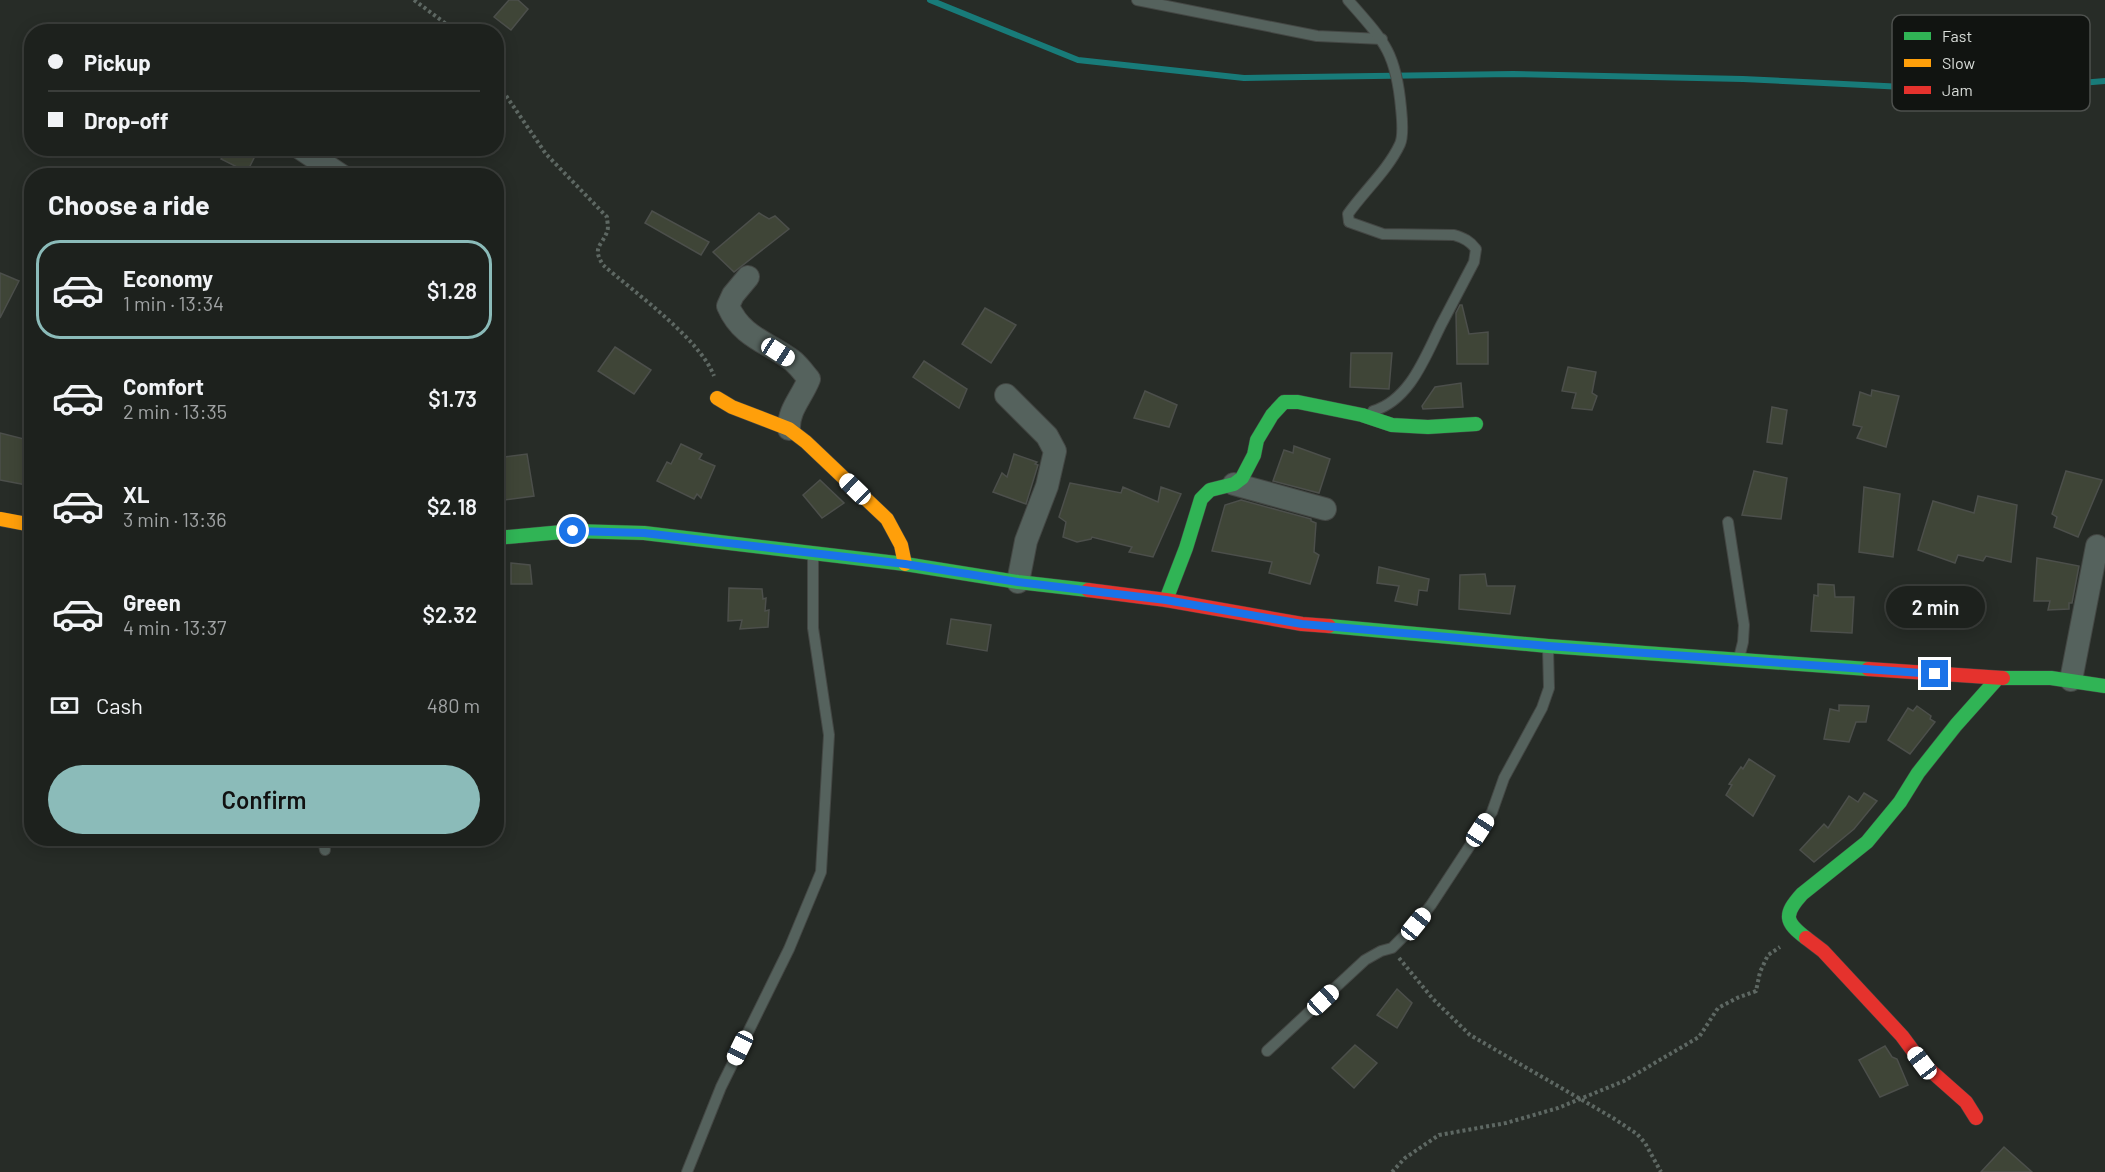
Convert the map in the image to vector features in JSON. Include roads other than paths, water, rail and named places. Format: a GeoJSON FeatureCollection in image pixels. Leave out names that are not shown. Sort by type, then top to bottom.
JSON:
{"type":"FeatureCollection","features":[{"type":"Feature","properties":{"kind":"street"},"geometry":{"type":"LineString","coordinates":[[312,156],[330,168]]}},
{"type":"Feature","properties":{"kind":"street"},"geometry":{"type":"LineString","coordinates":[[748,277],[733,295],[728,306],[734,320],[747,332],[793,362],[809,379],[804,393],[788,417],[789,429]]}},
{"type":"Feature","properties":{"kind":"street"},"geometry":{"type":"LineString","coordinates":[[1006,395],[1047,436],[1055,452],[1047,486],[1026,541],[1018,582]]}},
{"type":"Feature","properties":{"kind":"street"},"geometry":{"type":"LineString","coordinates":[[717,398],[732,407],[789,429],[806,442],[887,519],[901,545],[905,564]]}},
{"type":"Feature","properties":{"kind":"street"},"geometry":{"type":"LineString","coordinates":[[1166,600],[1186,548],[1201,499],[1210,490],[1234,484],[1242,478],[1248,468],[1257,440],[1272,415],[1284,402],[1299,402],[1362,415],[1392,425],[1428,427],[1476,424]]}},
{"type":"Feature","properties":{"kind":"street"},"geometry":{"type":"LineString","coordinates":[[1234,484],[1325,509]]}},
{"type":"Feature","properties":{"kind":"street"},"geometry":{"type":"LineString","coordinates":[[0,519],[24,524]]}},
{"type":"Feature","properties":{"kind":"street"},"geometry":{"type":"LineString","coordinates":[[504,537],[573,531],[644,533],[905,564],[1018,582],[1166,600],[1302,624],[1548,646],[1997,679],[2022,676],[2071,680],[2105,686]]}},
{"type":"Feature","properties":{"kind":"street"},"geometry":{"type":"LineString","coordinates":[[2071,680],[2097,546]]}},
{"type":"Feature","properties":{"kind":"street"},"geometry":{"type":"LineString","coordinates":[[1976,1118],[1966,1102],[1922,1063],[1902,1036],[1823,951],[1791,927],[1788,916],[1792,904],[1802,894],[1867,842],[1900,802],[1918,773],[1956,725],[1997,679]]}},
{"type":"Feature","properties":{"kind":"lane"},"geometry":{"type":"LineString","coordinates":[[1137,0],[1317,36],[1382,39]]}},
{"type":"Feature","properties":{"kind":"lane"},"geometry":{"type":"LineString","coordinates":[[1348,0],[1382,39],[1392,57],[1399,82],[1402,116],[1401,143],[1384,169],[1348,214],[1349,222],[1383,234],[1463,237],[1476,249],[1474,262],[1411,382],[1396,399],[1383,408],[1362,415]]}},
{"type":"Feature","properties":{"kind":"lane"},"geometry":{"type":"LineString","coordinates":[[1728,522],[1744,625],[1743,642],[1738,660]]}},
{"type":"Feature","properties":{"kind":"lane"},"geometry":{"type":"LineString","coordinates":[[687,1172],[721,1087],[789,949],[821,872],[829,735],[813,628],[813,553]]}},
{"type":"Feature","properties":{"kind":"lane"},"geometry":{"type":"LineString","coordinates":[[1267,1051],[1365,960],[1392,948],[1431,905],[1492,812],[1504,778],[1542,708],[1549,687],[1548,646]]}},
{"type":"Feature","properties":{"kind":"lane"},"geometry":{"type":"LineString","coordinates":[[324,846],[325,850]]}},
{"type":"Feature","properties":{"kind":"waterway"},"geometry":{"type":"LineString","coordinates":[[930,0],[1078,60],[1244,78],[1513,74],[1743,79],[1892,86]]}},
{"type":"Feature","properties":{"kind":"waterway"},"geometry":{"type":"LineString","coordinates":[[2090,82],[2105,81]]}}]}
